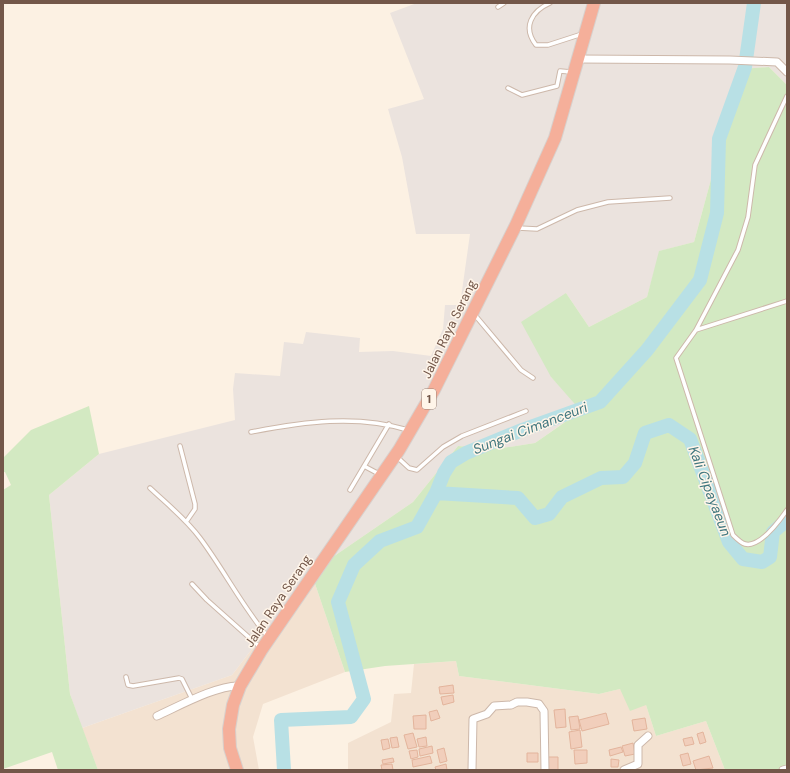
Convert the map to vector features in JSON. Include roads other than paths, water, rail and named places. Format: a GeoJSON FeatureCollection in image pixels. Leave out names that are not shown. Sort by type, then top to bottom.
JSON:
{"type":"FeatureCollection","features":[{"type":"Feature","properties":{"kind":"highway","name":"Jalan Raya Serang"},"geometry":{"type":"LineString","coordinates":[[237,770],[230,748],[229,729],[233,705],[240,686],[269,638],[412,431],[514,228],[555,138],[594,3]]}},
{"type":"Feature","properties":{"kind":"street"},"geometry":{"type":"LineString","coordinates":[[578,59],[730,60],[776,62],[787,72]]}},
{"type":"Feature","properties":{"kind":"street"},"geometry":{"type":"LineString","coordinates":[[157,716],[193,700],[233,685],[240,686]]}},
{"type":"Feature","properties":{"kind":"street"},"geometry":{"type":"LineString","coordinates":[[472,770],[473,719],[487,714],[494,706],[527,702],[539,704],[544,711],[545,770]]}},
{"type":"Feature","properties":{"kind":"street"},"geometry":{"type":"LineString","coordinates":[[624,770],[638,764],[638,745],[648,736]]}},
{"type":"Feature","properties":{"kind":"lane"},"geometry":{"type":"LineString","coordinates":[[498,6],[504,3]]}},
{"type":"Feature","properties":{"kind":"lane"},"geometry":{"type":"LineString","coordinates":[[550,3],[533,14],[530,20],[531,38],[536,45],[548,45],[585,33]]}},
{"type":"Feature","properties":{"kind":"lane"},"geometry":{"type":"LineString","coordinates":[[557,86],[560,71],[574,73]]}},
{"type":"Feature","properties":{"kind":"lane"},"geometry":{"type":"LineString","coordinates":[[508,88],[522,95],[557,86],[570,90]]}},
{"type":"Feature","properties":{"kind":"lane"},"geometry":{"type":"LineString","coordinates":[[787,96],[755,165],[748,217],[738,250],[696,330],[676,358],[733,535],[745,544],[752,544],[774,528],[787,510]]}},
{"type":"Feature","properties":{"kind":"lane"},"geometry":{"type":"LineString","coordinates":[[514,228],[537,229],[577,210],[608,202],[670,198]]}},
{"type":"Feature","properties":{"kind":"lane"},"geometry":{"type":"LineString","coordinates":[[696,330],[787,301]]}},
{"type":"Feature","properties":{"kind":"lane"},"geometry":{"type":"LineString","coordinates":[[473,312],[486,330],[521,370],[533,378]]}},
{"type":"Feature","properties":{"kind":"lane"},"geometry":{"type":"LineString","coordinates":[[396,456],[409,468],[417,470],[443,447],[462,436],[526,411]]}},
{"type":"Feature","properties":{"kind":"lane"},"geometry":{"type":"LineString","coordinates":[[251,432],[299,423],[331,420],[389,424],[412,431]]}},
{"type":"Feature","properties":{"kind":"lane"},"geometry":{"type":"LineString","coordinates":[[350,490],[389,424]]}},
{"type":"Feature","properties":{"kind":"lane"},"geometry":{"type":"LineString","coordinates":[[180,446],[195,504],[195,509],[186,522]]}},
{"type":"Feature","properties":{"kind":"lane"},"geometry":{"type":"LineString","coordinates":[[364,466],[382,475]]}},
{"type":"Feature","properties":{"kind":"lane"},"geometry":{"type":"LineString","coordinates":[[150,488],[186,522],[200,538],[254,621],[269,638]]}},
{"type":"Feature","properties":{"kind":"lane"},"geometry":{"type":"LineString","coordinates":[[192,584],[213,606],[262,649]]}},
{"type":"Feature","properties":{"kind":"lane"},"geometry":{"type":"LineString","coordinates":[[126,677],[128,685],[133,686],[179,678],[182,679],[193,700]]}},
{"type":"Feature","properties":{"kind":"waterway","name":"Sungai Cimanceuri"},"geometry":{"type":"LineString","coordinates":[[284,770],[281,720],[351,717],[364,699],[338,602],[354,565],[380,541],[417,527],[451,462],[466,453],[522,430],[600,402],[647,350],[700,280],[717,213],[719,139],[745,67],[754,3]]}},
{"type":"Feature","properties":{"kind":"waterway","name":"Kali Cipayaeun"},"geometry":{"type":"LineString","coordinates":[[436,493],[518,498],[535,518],[549,514],[562,497],[601,478],[623,477],[635,463],[645,433],[669,425],[690,439],[729,542],[743,559],[762,562],[770,557],[773,532],[787,520]]}}]}
